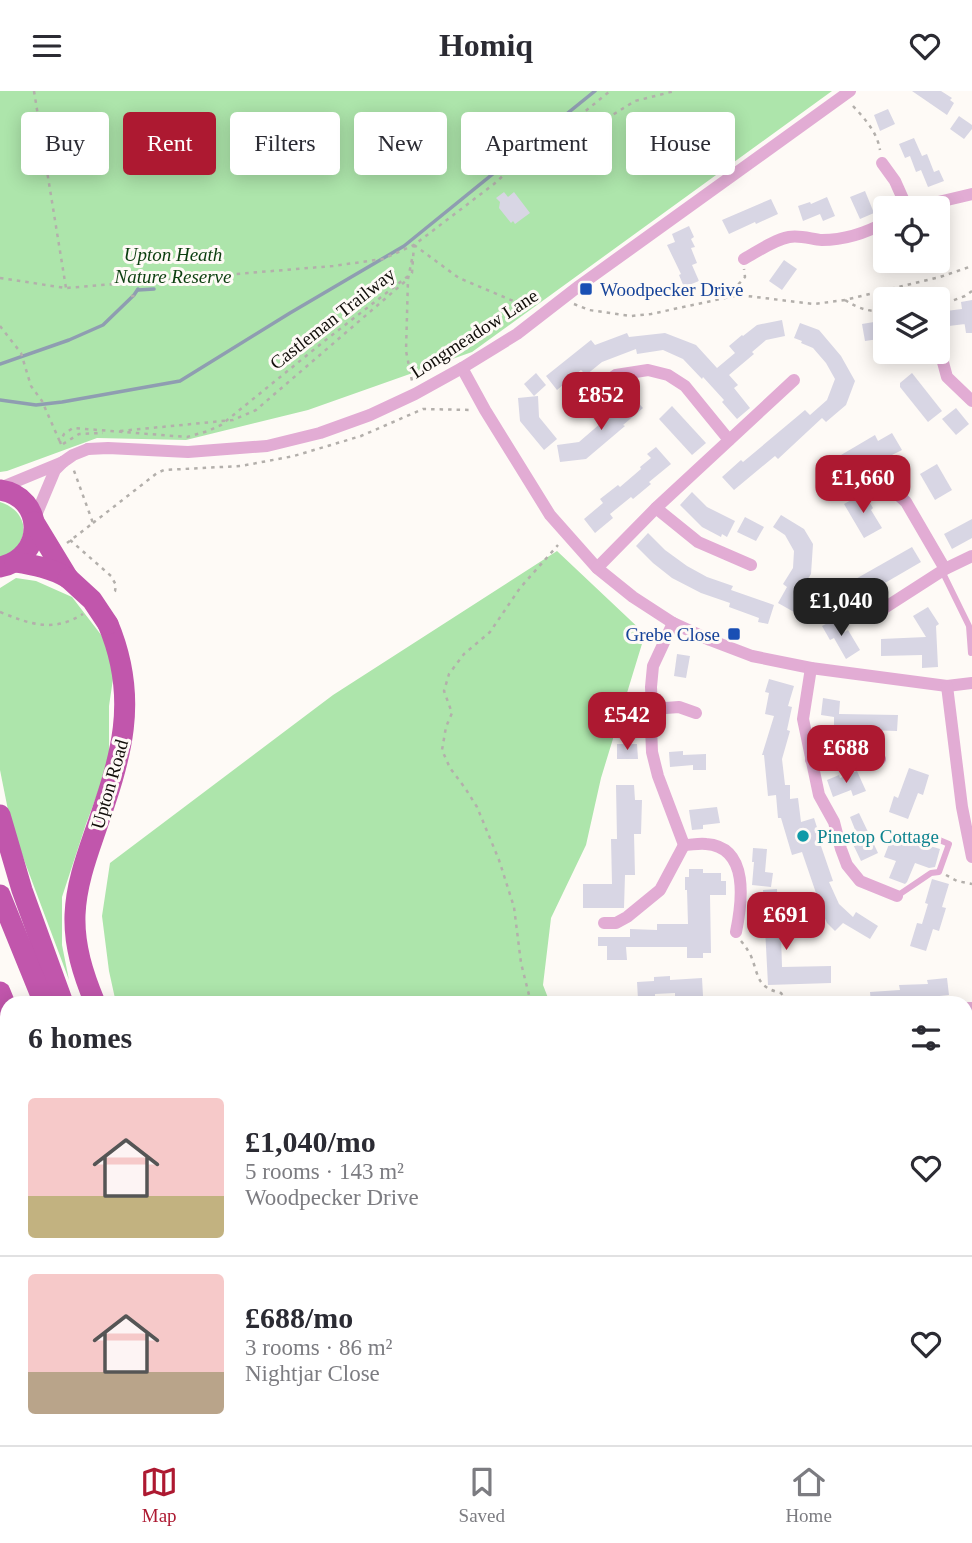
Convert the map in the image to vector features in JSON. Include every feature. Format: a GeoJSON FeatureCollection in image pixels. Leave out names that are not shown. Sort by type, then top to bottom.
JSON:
{"type":"FeatureCollection","features":[{"type":"Feature","properties":{"kind":"highway","name":"Upton Road"},"geometry":{"type":"LineString","coordinates":[[0,489],[16,495],[24,502],[68,578]]}},
{"type":"Feature","properties":{"kind":"highway"},"geometry":{"type":"LineString","coordinates":[[8,565],[24,555],[31,545],[34,521]]}},
{"type":"Feature","properties":{"kind":"highway","name":"Upton Road"},"geometry":{"type":"LineString","coordinates":[[8,565],[40,566],[57,572],[68,578],[92,600],[116,640],[126,687],[122,746],[81,872],[75,913],[75,942],[92,996]]}},
{"type":"Feature","properties":{"kind":"highway"},"geometry":{"type":"LineString","coordinates":[[0,815],[22,890],[60,996]]}},
{"type":"Feature","properties":{"kind":"highway"},"geometry":{"type":"LineString","coordinates":[[0,895],[41,996]]}},
{"type":"Feature","properties":{"kind":"street","name":"Longmeadow Lane"},"geometry":{"type":"LineString","coordinates":[[0,489],[68,465],[73,455],[88,449],[188,452],[268,446],[320,433],[370,415],[415,394],[516,334],[847,93]]}},
{"type":"Feature","properties":{"kind":"street"},"geometry":{"type":"LineString","coordinates":[[882,163],[902,196]]}},
{"type":"Feature","properties":{"kind":"street"},"geometry":{"type":"LineString","coordinates":[[950,199],[972,194]]}},
{"type":"Feature","properties":{"kind":"street"},"geometry":{"type":"LineString","coordinates":[[744,259],[786,237],[821,240],[841,238],[873,228]]}},
{"type":"Feature","properties":{"kind":"street"},"geometry":{"type":"LineString","coordinates":[[943,364],[947,377],[972,401]]}},
{"type":"Feature","properties":{"kind":"street"},"geometry":{"type":"LineString","coordinates":[[462,368],[485,411],[550,515],[597,568],[633,597],[673,623],[752,656],[811,668],[947,686],[972,683]]}},
{"type":"Feature","properties":{"kind":"street"},"geometry":{"type":"LineString","coordinates":[[576,403],[616,375],[648,370],[668,375],[685,386],[729,440]]}},
{"type":"Feature","properties":{"kind":"street"},"geometry":{"type":"LineString","coordinates":[[597,568],[656,508],[794,380]]}},
{"type":"Feature","properties":{"kind":"street"},"geometry":{"type":"LineString","coordinates":[[34,521],[55,470],[68,465]]}},
{"type":"Feature","properties":{"kind":"street"},"geometry":{"type":"LineString","coordinates":[[893,490],[906,502],[944,570]]}},
{"type":"Feature","properties":{"kind":"street"},"geometry":{"type":"LineString","coordinates":[[656,508],[698,542],[751,565]]}},
{"type":"Feature","properties":{"kind":"street"},"geometry":{"type":"LineString","coordinates":[[875,614],[944,570],[972,556]]}},
{"type":"Feature","properties":{"kind":"street"},"geometry":{"type":"LineString","coordinates":[[604,923],[616,923],[627,917],[660,890],[684,845],[658,776],[652,752],[650,726],[653,666],[673,623]]}},
{"type":"Feature","properties":{"kind":"street"},"geometry":{"type":"LineString","coordinates":[[811,668],[803,719],[819,795],[834,822],[847,865],[860,881],[897,896]]}},
{"type":"Feature","properties":{"kind":"street"},"geometry":{"type":"LineString","coordinates":[[947,686],[962,807],[972,857]]}},
{"type":"Feature","properties":{"kind":"street"},"geometry":{"type":"LineString","coordinates":[[652,709],[679,707],[696,713]]}},
{"type":"Feature","properties":{"kind":"street"},"geometry":{"type":"LineString","coordinates":[[811,760],[851,751],[880,759]]}},
{"type":"Feature","properties":{"kind":"street"},"geometry":{"type":"LineString","coordinates":[[684,845],[709,844],[727,851],[736,864],[741,887],[741,909],[736,932]]}},
{"type":"Feature","properties":{"kind":"lane"},"geometry":{"type":"LineString","coordinates":[[944,570],[968,626],[971,653]]}},
{"type":"Feature","properties":{"kind":"lane"},"geometry":{"type":"LineString","coordinates":[[897,896],[931,873],[939,872],[948,844],[937,839]]}},
{"type":"Feature","properties":{"kind":"path"},"geometry":{"type":"LineString","coordinates":[[34,91],[66,288]]}},
{"type":"Feature","properties":{"kind":"path"},"geometry":{"type":"LineString","coordinates":[[585,112],[610,91]]}},
{"type":"Feature","properties":{"kind":"path"},"geometry":{"type":"LineString","coordinates":[[612,115],[635,101],[675,91]]}},
{"type":"Feature","properties":{"kind":"path"},"geometry":{"type":"LineString","coordinates":[[847,93],[869,124],[879,144],[882,163]]}},
{"type":"Feature","properties":{"kind":"path"},"geometry":{"type":"LineString","coordinates":[[0,278],[66,288],[333,266],[383,259],[414,245],[504,175]]}},
{"type":"Feature","properties":{"kind":"path"},"geometry":{"type":"LineString","coordinates":[[414,245],[408,279],[406,351],[415,394]]}},
{"type":"Feature","properties":{"kind":"path"},"geometry":{"type":"LineString","coordinates":[[414,245],[459,278],[543,313]]}},
{"type":"Feature","properties":{"kind":"path","name":"Castleman Trailway"},"geometry":{"type":"LineString","coordinates":[[61,443],[64,434],[73,428],[187,437],[208,432],[221,425],[412,273],[414,245]]}},
{"type":"Feature","properties":{"kind":"path"},"geometry":{"type":"LineString","coordinates":[[727,297],[745,277],[744,259]]}},
{"type":"Feature","properties":{"kind":"path"},"geometry":{"type":"LineString","coordinates":[[562,299],[589,310],[631,316],[739,295],[814,304],[845,300],[940,278],[972,266]]}},
{"type":"Feature","properties":{"kind":"path"},"geometry":{"type":"LineString","coordinates":[[0,326],[21,353],[31,386],[46,408],[61,443],[79,434],[233,421],[256,409],[408,279]]}},
{"type":"Feature","properties":{"kind":"path"},"geometry":{"type":"LineString","coordinates":[[950,302],[972,291]]}},
{"type":"Feature","properties":{"kind":"path"},"geometry":{"type":"LineString","coordinates":[[131,296],[136,296]]}},
{"type":"Feature","properties":{"kind":"path"},"geometry":{"type":"LineString","coordinates":[[845,300],[859,309],[873,311]]}},
{"type":"Feature","properties":{"kind":"path"},"geometry":{"type":"LineString","coordinates":[[68,465],[93,523],[70,540],[111,576],[116,585],[111,594]]}},
{"type":"Feature","properties":{"kind":"path"},"geometry":{"type":"LineString","coordinates":[[529,996],[521,963],[514,907],[499,860],[477,807],[450,768],[442,750],[446,727],[452,713],[444,691],[449,674],[464,654],[490,632],[520,588],[568,535]]}},
{"type":"Feature","properties":{"kind":"path"},"geometry":{"type":"LineString","coordinates":[[0,612],[25,622],[53,625],[70,622],[86,612]]}},
{"type":"Feature","properties":{"kind":"path"},"geometry":{"type":"LineString","coordinates":[[939,872],[957,881],[972,884]]}},
{"type":"Feature","properties":{"kind":"path"},"geometry":{"type":"LineString","coordinates":[[736,932],[750,954],[758,981],[783,996]]}},
{"type":"Feature","properties":{"kind":"green space","name":"Upton Heath Nature Reserve"},"geometry":{"type":"Polygon","coordinates":[[[0,91],[832,91],[735,161],[735,112],[626,112],[626,175],[716,175],[472,352],[308,410],[186,440],[97,438],[0,472],[0,91]]]}},
{"type":"Feature","properties":{"kind":"green space"},"geometry":{"type":"Polygon","coordinates":[[[0,502],[20,516],[23,534],[17,548],[0,558],[0,502]]]}},
{"type":"Feature","properties":{"kind":"green space"},"geometry":{"type":"Polygon","coordinates":[[[557,551],[645,634],[601,778],[586,845],[551,918],[543,985],[547,996],[114,996],[102,916],[110,863],[333,695],[557,551]]]}},
{"type":"Feature","properties":{"kind":"green space"},"geometry":{"type":"Polygon","coordinates":[[[16,578],[36,581],[72,597],[105,640],[114,672],[109,706],[109,763],[62,897],[62,945],[69,980],[11,825],[0,770],[0,588],[16,578]]]}},
{"type":"Feature","properties":{"kind":"building"},"geometry":{"type":"Polygon","coordinates":[[[912,91],[941,91],[952,98],[950,100],[954,103],[947,115],[912,91]]]}},
{"type":"Feature","properties":{"kind":"building"},"geometry":{"type":"Polygon","coordinates":[[[888,109],[895,124],[880,131],[874,115],[888,109]]]}},
{"type":"Feature","properties":{"kind":"building"},"geometry":{"type":"Polygon","coordinates":[[[959,116],[972,125],[964,139],[950,129],[959,116]]]}},
{"type":"Feature","properties":{"kind":"building"},"geometry":{"type":"Polygon","coordinates":[[[914,138],[922,156],[927,154],[934,172],[939,170],[944,181],[928,187],[921,170],[916,172],[910,156],[905,158],[899,144],[914,138]]]}},
{"type":"Feature","properties":{"kind":"building"},"geometry":{"type":"Polygon","coordinates":[[[865,191],[873,213],[860,219],[850,197],[865,191]]]}},
{"type":"Feature","properties":{"kind":"building"},"geometry":{"type":"Polygon","coordinates":[[[504,192],[508,197],[514,192],[530,213],[515,224],[513,221],[511,223],[499,208],[500,202],[496,198],[504,192]]]}},
{"type":"Feature","properties":{"kind":"building"},"geometry":{"type":"Polygon","coordinates":[[[827,197],[835,216],[823,221],[820,214],[803,221],[798,206],[827,197]]]}},
{"type":"Feature","properties":{"kind":"building"},"geometry":{"type":"Polygon","coordinates":[[[771,199],[778,214],[729,234],[722,220],[771,199]]]}},
{"type":"Feature","properties":{"kind":"building"},"geometry":{"type":"Polygon","coordinates":[[[689,226],[695,247],[691,248],[697,263],[692,265],[699,281],[684,287],[667,245],[675,242],[672,234],[689,226]]]}},
{"type":"Feature","properties":{"kind":"building"},"geometry":{"type":"Polygon","coordinates":[[[784,260],[797,269],[782,290],[769,281],[784,260]]]}},
{"type":"Feature","properties":{"kind":"building"},"geometry":{"type":"Polygon","coordinates":[[[972,300],[972,333],[966,333],[965,324],[950,326],[950,310],[962,309],[961,302],[972,300]]]}},
{"type":"Feature","properties":{"kind":"building"},"geometry":{"type":"Polygon","coordinates":[[[782,320],[785,336],[766,340],[729,375],[738,385],[734,388],[750,408],[737,419],[703,377],[702,379],[683,359],[663,350],[637,354],[636,349],[602,362],[586,375],[581,370],[557,390],[546,376],[591,340],[595,345],[627,333],[629,337],[665,333],[696,345],[717,368],[735,353],[729,346],[742,335],[757,325],[782,320]]]}},
{"type":"Feature","properties":{"kind":"building"},"geometry":{"type":"Polygon","coordinates":[[[873,322],[873,340],[865,341],[862,324],[873,322]]]}},
{"type":"Feature","properties":{"kind":"building"},"geometry":{"type":"Polygon","coordinates":[[[800,323],[819,330],[841,356],[855,381],[846,405],[826,422],[822,418],[778,459],[775,456],[734,490],[722,477],[805,410],[810,415],[827,400],[835,379],[813,348],[794,338],[800,323]]]}},
{"type":"Feature","properties":{"kind":"building"},"geometry":{"type":"Polygon","coordinates":[[[536,373],[546,385],[534,396],[524,384],[536,373]]]}},
{"type":"Feature","properties":{"kind":"building"},"geometry":{"type":"Polygon","coordinates":[[[912,373],[942,411],[928,422],[900,387],[900,383],[912,373]]]}},
{"type":"Feature","properties":{"kind":"building"},"geometry":{"type":"Polygon","coordinates":[[[630,394],[643,408],[623,425],[625,426],[586,459],[560,462],[557,445],[579,442],[630,394]]]}},
{"type":"Feature","properties":{"kind":"building"},"geometry":{"type":"Polygon","coordinates":[[[538,396],[539,417],[557,439],[544,450],[520,421],[518,398],[538,396]]]}},
{"type":"Feature","properties":{"kind":"building"},"geometry":{"type":"Polygon","coordinates":[[[672,406],[706,443],[692,455],[659,419],[672,406]]]}},
{"type":"Feature","properties":{"kind":"building"},"geometry":{"type":"Polygon","coordinates":[[[956,408],[969,424],[956,435],[942,419],[956,408]]]}},
{"type":"Feature","properties":{"kind":"building"},"geometry":{"type":"Polygon","coordinates":[[[892,433],[902,450],[888,457],[887,455],[852,475],[841,455],[875,435],[878,441],[892,433]]]}},
{"type":"Feature","properties":{"kind":"building"},"geometry":{"type":"Polygon","coordinates":[[[656,447],[671,464],[633,499],[631,497],[610,514],[613,518],[595,533],[584,519],[603,503],[600,499],[618,485],[620,487],[641,469],[651,458],[647,454],[656,447]]]}},
{"type":"Feature","properties":{"kind":"building"},"geometry":{"type":"Polygon","coordinates":[[[937,464],[952,490],[935,500],[920,474],[937,464]]]}},
{"type":"Feature","properties":{"kind":"building"},"geometry":{"type":"Polygon","coordinates":[[[692,492],[707,507],[735,521],[727,537],[722,534],[721,537],[702,527],[680,505],[692,492]]]}},
{"type":"Feature","properties":{"kind":"building"},"geometry":{"type":"Polygon","coordinates":[[[864,493],[882,528],[864,538],[844,504],[864,493]]]}},
{"type":"Feature","properties":{"kind":"building"},"geometry":{"type":"Polygon","coordinates":[[[781,515],[804,529],[813,544],[811,574],[798,595],[802,598],[794,612],[778,603],[787,587],[783,584],[793,568],[794,551],[785,535],[773,527],[781,515]]]}},
{"type":"Feature","properties":{"kind":"building"},"geometry":{"type":"Polygon","coordinates":[[[745,517],[764,527],[756,541],[737,532],[745,517]]]}},
{"type":"Feature","properties":{"kind":"building"},"geometry":{"type":"Polygon","coordinates":[[[972,519],[972,538],[952,549],[944,534],[972,519]]]}},
{"type":"Feature","properties":{"kind":"building"},"geometry":{"type":"Polygon","coordinates":[[[648,533],[687,566],[707,577],[733,586],[731,590],[774,605],[768,624],[758,622],[759,618],[729,607],[730,603],[701,593],[672,578],[636,546],[648,533]]]}},
{"type":"Feature","properties":{"kind":"building"},"geometry":{"type":"Polygon","coordinates":[[[912,547],[921,562],[847,605],[838,589],[912,547]]]}},
{"type":"Feature","properties":{"kind":"building"},"geometry":{"type":"Polygon","coordinates":[[[928,607],[939,624],[936,626],[938,667],[922,668],[922,655],[881,656],[881,639],[926,637],[913,616],[928,607]]]}},
{"type":"Feature","properties":{"kind":"building"},"geometry":{"type":"Polygon","coordinates":[[[837,618],[860,650],[846,659],[834,638],[830,640],[822,626],[837,618]]]}},
{"type":"Feature","properties":{"kind":"building"},"geometry":{"type":"Polygon","coordinates":[[[677,654],[690,656],[686,678],[674,676],[677,654]]]}},
{"type":"Feature","properties":{"kind":"building"},"geometry":{"type":"Polygon","coordinates":[[[769,679],[794,686],[788,706],[792,707],[787,730],[790,731],[782,759],[785,785],[790,785],[790,799],[798,798],[801,822],[814,818],[833,881],[829,882],[839,904],[853,917],[856,912],[878,926],[870,939],[843,923],[835,931],[827,923],[815,897],[817,896],[802,852],[792,855],[781,818],[778,818],[776,795],[768,796],[762,755],[774,716],[765,714],[769,693],[765,692],[769,679]]]}},
{"type":"Feature","properties":{"kind":"building"},"geometry":{"type":"Polygon","coordinates":[[[823,698],[840,701],[839,714],[898,715],[897,731],[834,732],[834,717],[821,715],[823,698]]]}},
{"type":"Feature","properties":{"kind":"building"},"geometry":{"type":"Polygon","coordinates":[[[617,744],[637,744],[638,759],[617,759],[617,744]]]}},
{"type":"Feature","properties":{"kind":"building"},"geometry":{"type":"Polygon","coordinates":[[[683,751],[683,755],[706,754],[706,770],[693,770],[693,765],[670,767],[669,752],[683,751]]]}},
{"type":"Feature","properties":{"kind":"building"},"geometry":{"type":"Polygon","coordinates":[[[909,768],[929,775],[923,795],[918,793],[908,819],[889,812],[894,796],[898,798],[909,768]]]}},
{"type":"Feature","properties":{"kind":"building"},"geometry":{"type":"Polygon","coordinates":[[[857,771],[866,791],[853,796],[851,790],[833,797],[827,780],[857,771]]]}},
{"type":"Feature","properties":{"kind":"building"},"geometry":{"type":"Polygon","coordinates":[[[616,785],[634,785],[635,800],[642,800],[641,834],[634,834],[635,875],[625,875],[624,908],[583,908],[583,884],[612,884],[611,839],[617,839],[616,785]]]}},
{"type":"Feature","properties":{"kind":"building"},"geometry":{"type":"Polygon","coordinates":[[[717,807],[720,823],[703,825],[703,829],[692,830],[689,810],[717,807]]]}},
{"type":"Feature","properties":{"kind":"building"},"geometry":{"type":"Polygon","coordinates":[[[859,813],[878,853],[861,861],[851,840],[858,837],[850,817],[859,813]]]}},
{"type":"Feature","properties":{"kind":"building"},"geometry":{"type":"Polygon","coordinates":[[[891,839],[909,846],[910,842],[929,849],[930,846],[940,849],[935,867],[929,868],[915,863],[905,884],[889,878],[896,861],[884,857],[891,839]]]}},
{"type":"Feature","properties":{"kind":"building"},"geometry":{"type":"Polygon","coordinates":[[[753,848],[767,849],[765,872],[773,873],[771,887],[752,885],[753,848]]]}},
{"type":"Feature","properties":{"kind":"building"},"geometry":{"type":"Polygon","coordinates":[[[689,869],[703,869],[703,873],[721,873],[721,881],[726,881],[726,895],[710,895],[711,953],[703,953],[703,958],[687,958],[687,947],[626,947],[627,960],[607,960],[607,946],[598,946],[598,937],[630,937],[630,929],[657,930],[657,924],[688,924],[685,877],[689,877],[689,869]]]}},
{"type":"Feature","properties":{"kind":"building"},"geometry":{"type":"Polygon","coordinates":[[[932,879],[949,884],[939,931],[933,929],[926,951],[910,946],[917,923],[922,924],[932,879]]]}},
{"type":"Feature","properties":{"kind":"building"},"geometry":{"type":"Polygon","coordinates":[[[777,889],[782,967],[831,966],[831,983],[768,985],[763,890],[777,889]]]}},
{"type":"Feature","properties":{"kind":"building"},"geometry":{"type":"Polygon","coordinates":[[[670,976],[670,980],[702,978],[703,996],[675,996],[675,993],[638,996],[637,982],[654,981],[654,977],[670,976]]]}},
{"type":"Feature","properties":{"kind":"building"},"geometry":{"type":"Polygon","coordinates":[[[947,978],[949,995],[870,996],[870,992],[900,990],[899,985],[928,984],[927,980],[947,978]]]}},
{"type":"Feature","properties":{"kind":"waterway"},"geometry":{"type":"LineString","coordinates":[[0,400],[36,405],[180,381],[404,246],[595,91]]}},
{"type":"Feature","properties":{"kind":"waterway"},"geometry":{"type":"LineString","coordinates":[[139,282],[154,281]]}},
{"type":"Feature","properties":{"kind":"waterway"},"geometry":{"type":"LineString","coordinates":[[0,364],[103,325],[138,289]]}},
{"type":"Feature","properties":{"kind":"waterway"},"geometry":{"type":"LineString","coordinates":[[138,290],[154,289]]}},
{"type":"Feature","properties":{"kind":"place","name":"Woodpecker Drive"},"geometry":{"type":"Point","coordinates":[586,289]}},
{"type":"Feature","properties":{"kind":"place","name":"Grebe Close"},"geometry":{"type":"Point","coordinates":[734,634]}},
{"type":"Feature","properties":{"kind":"place","name":"Pinetop Cottage"},"geometry":{"type":"Point","coordinates":[803,836]}}]}
